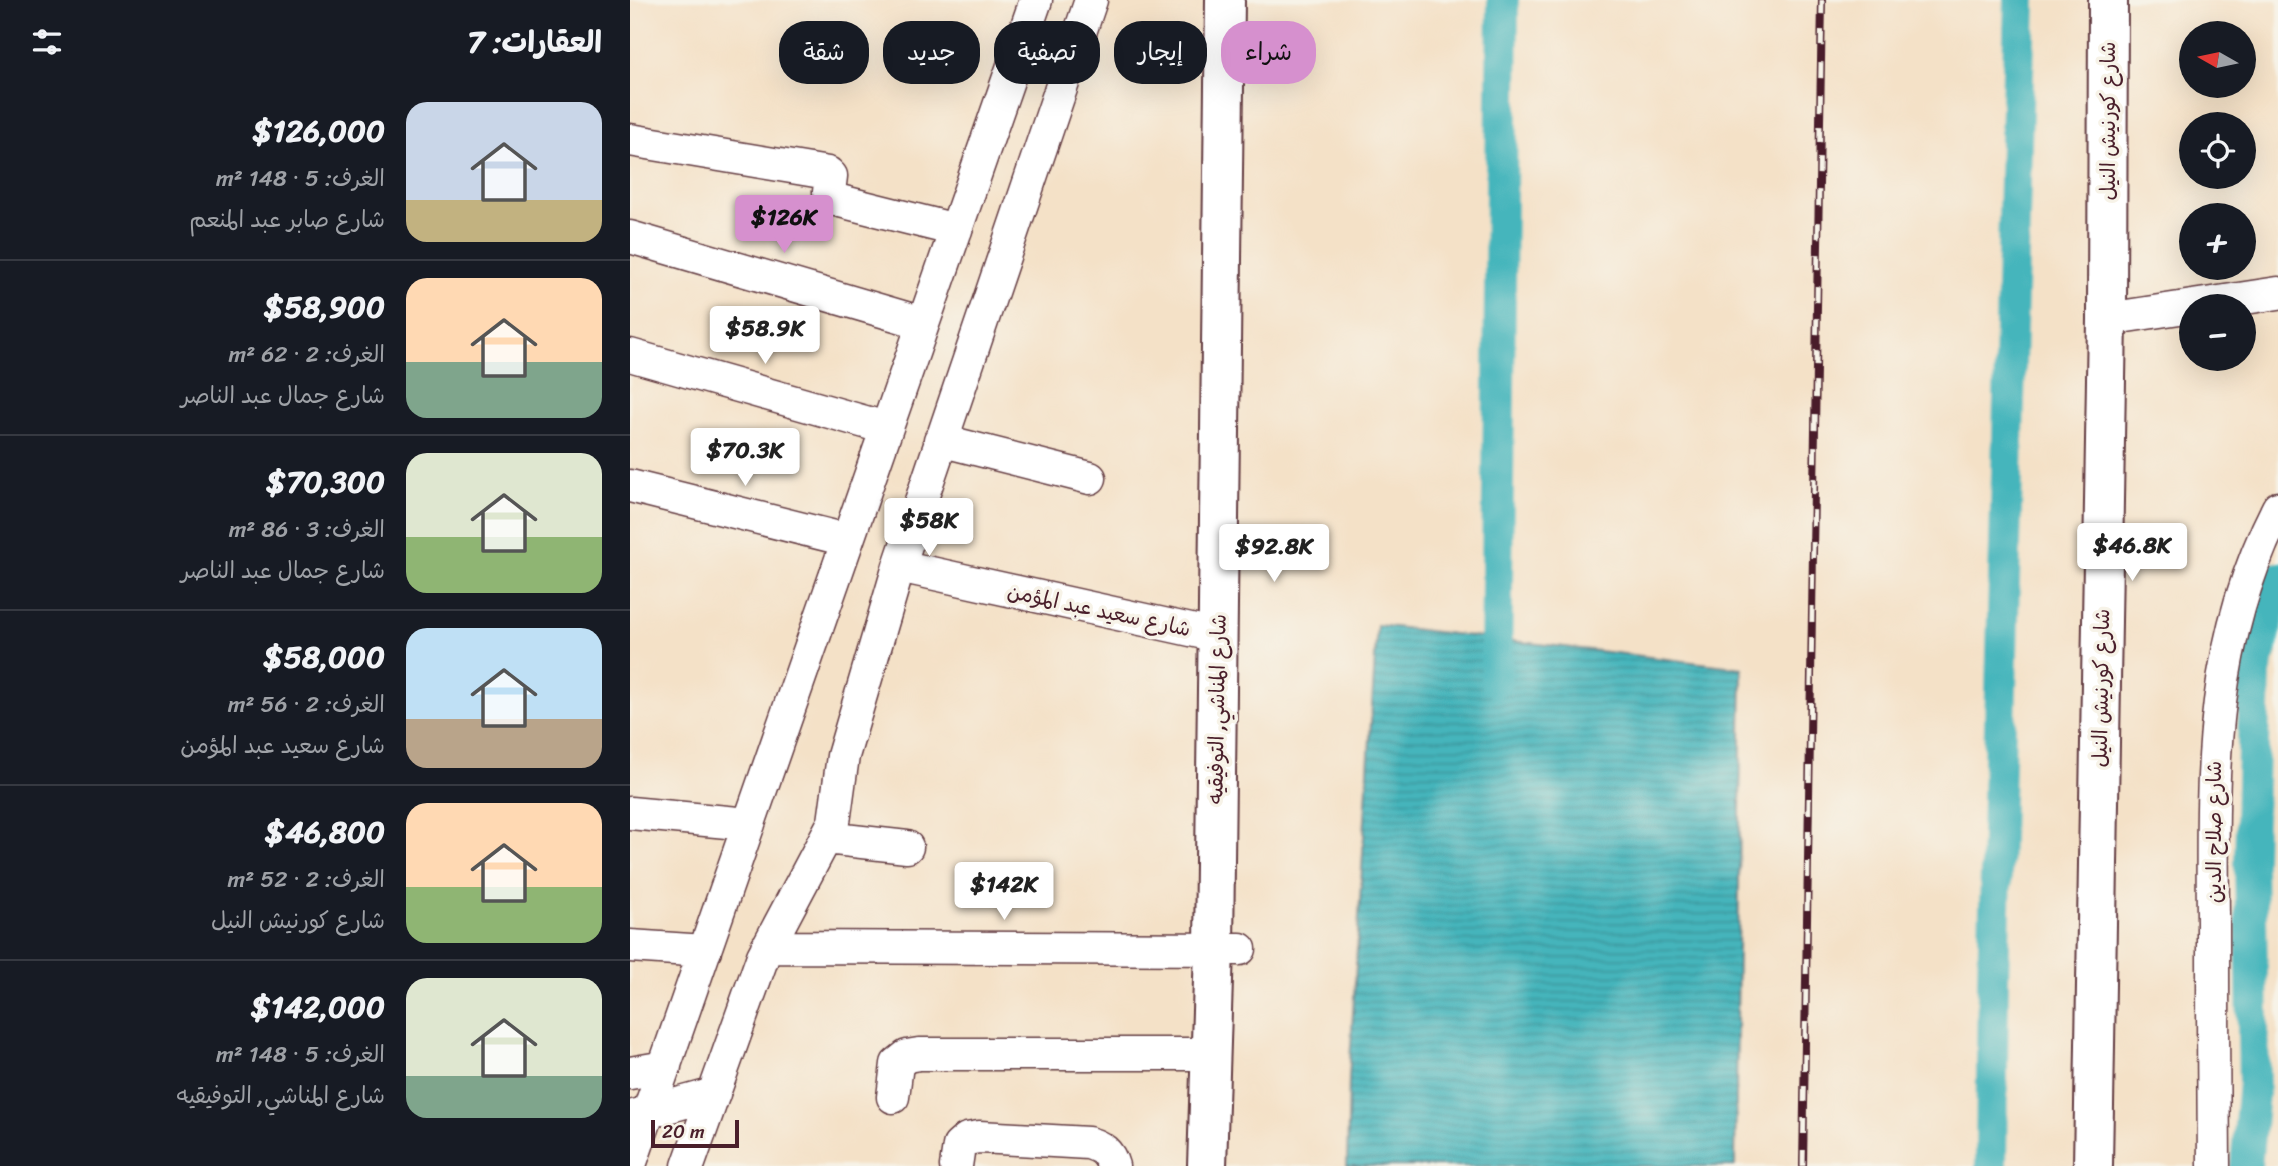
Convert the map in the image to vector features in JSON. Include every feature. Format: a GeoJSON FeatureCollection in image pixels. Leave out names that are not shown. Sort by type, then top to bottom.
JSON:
{"type":"FeatureCollection","features":[{"type":"Feature","properties":{"kind":"main road","name":"شارع المناشي, التوفيقيه"},"geometry":{"type":"LineString","coordinates":[[1225,0],[1218,636],[1234,1166]]}},
{"type":"Feature","properties":{"kind":"main road","name":"شارع المناشي, التوفيقيه"},"geometry":{"type":"LineString","coordinates":[[1207,1166],[1210,1054],[1227,949],[1251,0]]}},
{"type":"Feature","properties":{"kind":"main road","name":"شارع كورنيش النيل"},"geometry":{"type":"LineString","coordinates":[[2093,1166],[2107,319],[2108,0]]}},
{"type":"Feature","properties":{"kind":"street"},"geometry":{"type":"LineString","coordinates":[[630,1164],[656,1111],[664,1067],[1035,0]]}},
{"type":"Feature","properties":{"kind":"street"},"geometry":{"type":"LineString","coordinates":[[688,1166],[767,947],[834,822],[843,757],[899,566],[1091,0]]}},
{"type":"Feature","properties":{"kind":"street"},"geometry":{"type":"LineString","coordinates":[[630,140],[828,173],[831,176],[829,192],[832,198],[956,230]]}},
{"type":"Feature","properties":{"kind":"street"},"geometry":{"type":"LineString","coordinates":[[630,237],[923,323]]}},
{"type":"Feature","properties":{"kind":"street"},"geometry":{"type":"LineString","coordinates":[[2107,319],[2278,293]]}},
{"type":"Feature","properties":{"kind":"street"},"geometry":{"type":"LineString","coordinates":[[630,355],[886,428]]}},
{"type":"Feature","properties":{"kind":"street"},"geometry":{"type":"LineString","coordinates":[[940,440],[1090,478]]}},
{"type":"Feature","properties":{"kind":"street"},"geometry":{"type":"LineString","coordinates":[[630,486],[847,540]]}},
{"type":"Feature","properties":{"kind":"street","name":"شارع صلاح الدين"},"geometry":{"type":"LineString","coordinates":[[2214,1166],[2213,771],[2219,697],[2239,606],[2278,508]]}},
{"type":"Feature","properties":{"kind":"street","name":"شارع سعيد عبد المؤمن"},"geometry":{"type":"LineString","coordinates":[[899,566],[1218,636]]}},
{"type":"Feature","properties":{"kind":"street"},"geometry":{"type":"LineString","coordinates":[[630,813],[749,824]]}},
{"type":"Feature","properties":{"kind":"street"},"geometry":{"type":"LineString","coordinates":[[826,838],[907,847]]}},
{"type":"Feature","properties":{"kind":"street"},"geometry":{"type":"LineString","coordinates":[[630,946],[705,951]]}},
{"type":"Feature","properties":{"kind":"street"},"geometry":{"type":"LineString","coordinates":[[767,947],[1227,949]]}},
{"type":"Feature","properties":{"kind":"street"},"geometry":{"type":"LineString","coordinates":[[893,1097],[897,1064],[907,1056],[919,1054],[1210,1054]]}},
{"type":"Feature","properties":{"kind":"street"},"geometry":{"type":"LineString","coordinates":[[630,1073],[664,1067]]}},
{"type":"Feature","properties":{"kind":"street"},"geometry":{"type":"LineString","coordinates":[[656,1111],[714,1094]]}},
{"type":"Feature","properties":{"kind":"street"},"geometry":{"type":"LineString","coordinates":[[956,1166],[959,1146],[967,1139],[979,1137],[1088,1143],[1109,1154],[1113,1166]]}},
{"type":"Feature","properties":{"kind":"water"},"geometry":{"type":"Polygon","coordinates":[[[1377,625],[1742,668],[1735,1166],[1347,1166],[1349,1078],[1377,625]]]}},
{"type":"Feature","properties":{"kind":"waterway"},"geometry":{"type":"LineString","coordinates":[[1496,681],[1503,0]]}},
{"type":"Feature","properties":{"kind":"waterway"},"geometry":{"type":"LineString","coordinates":[[1991,1166],[1993,981],[2020,0]]}},
{"type":"Feature","properties":{"kind":"waterway"},"geometry":{"type":"LineString","coordinates":[[2246,1166],[2254,1083],[2250,862],[2255,673],[2278,578]]}},
{"type":"Feature","properties":{"kind":"railway"},"geometry":{"type":"LineString","coordinates":[[1803,1166],[1822,0]]}}]}
